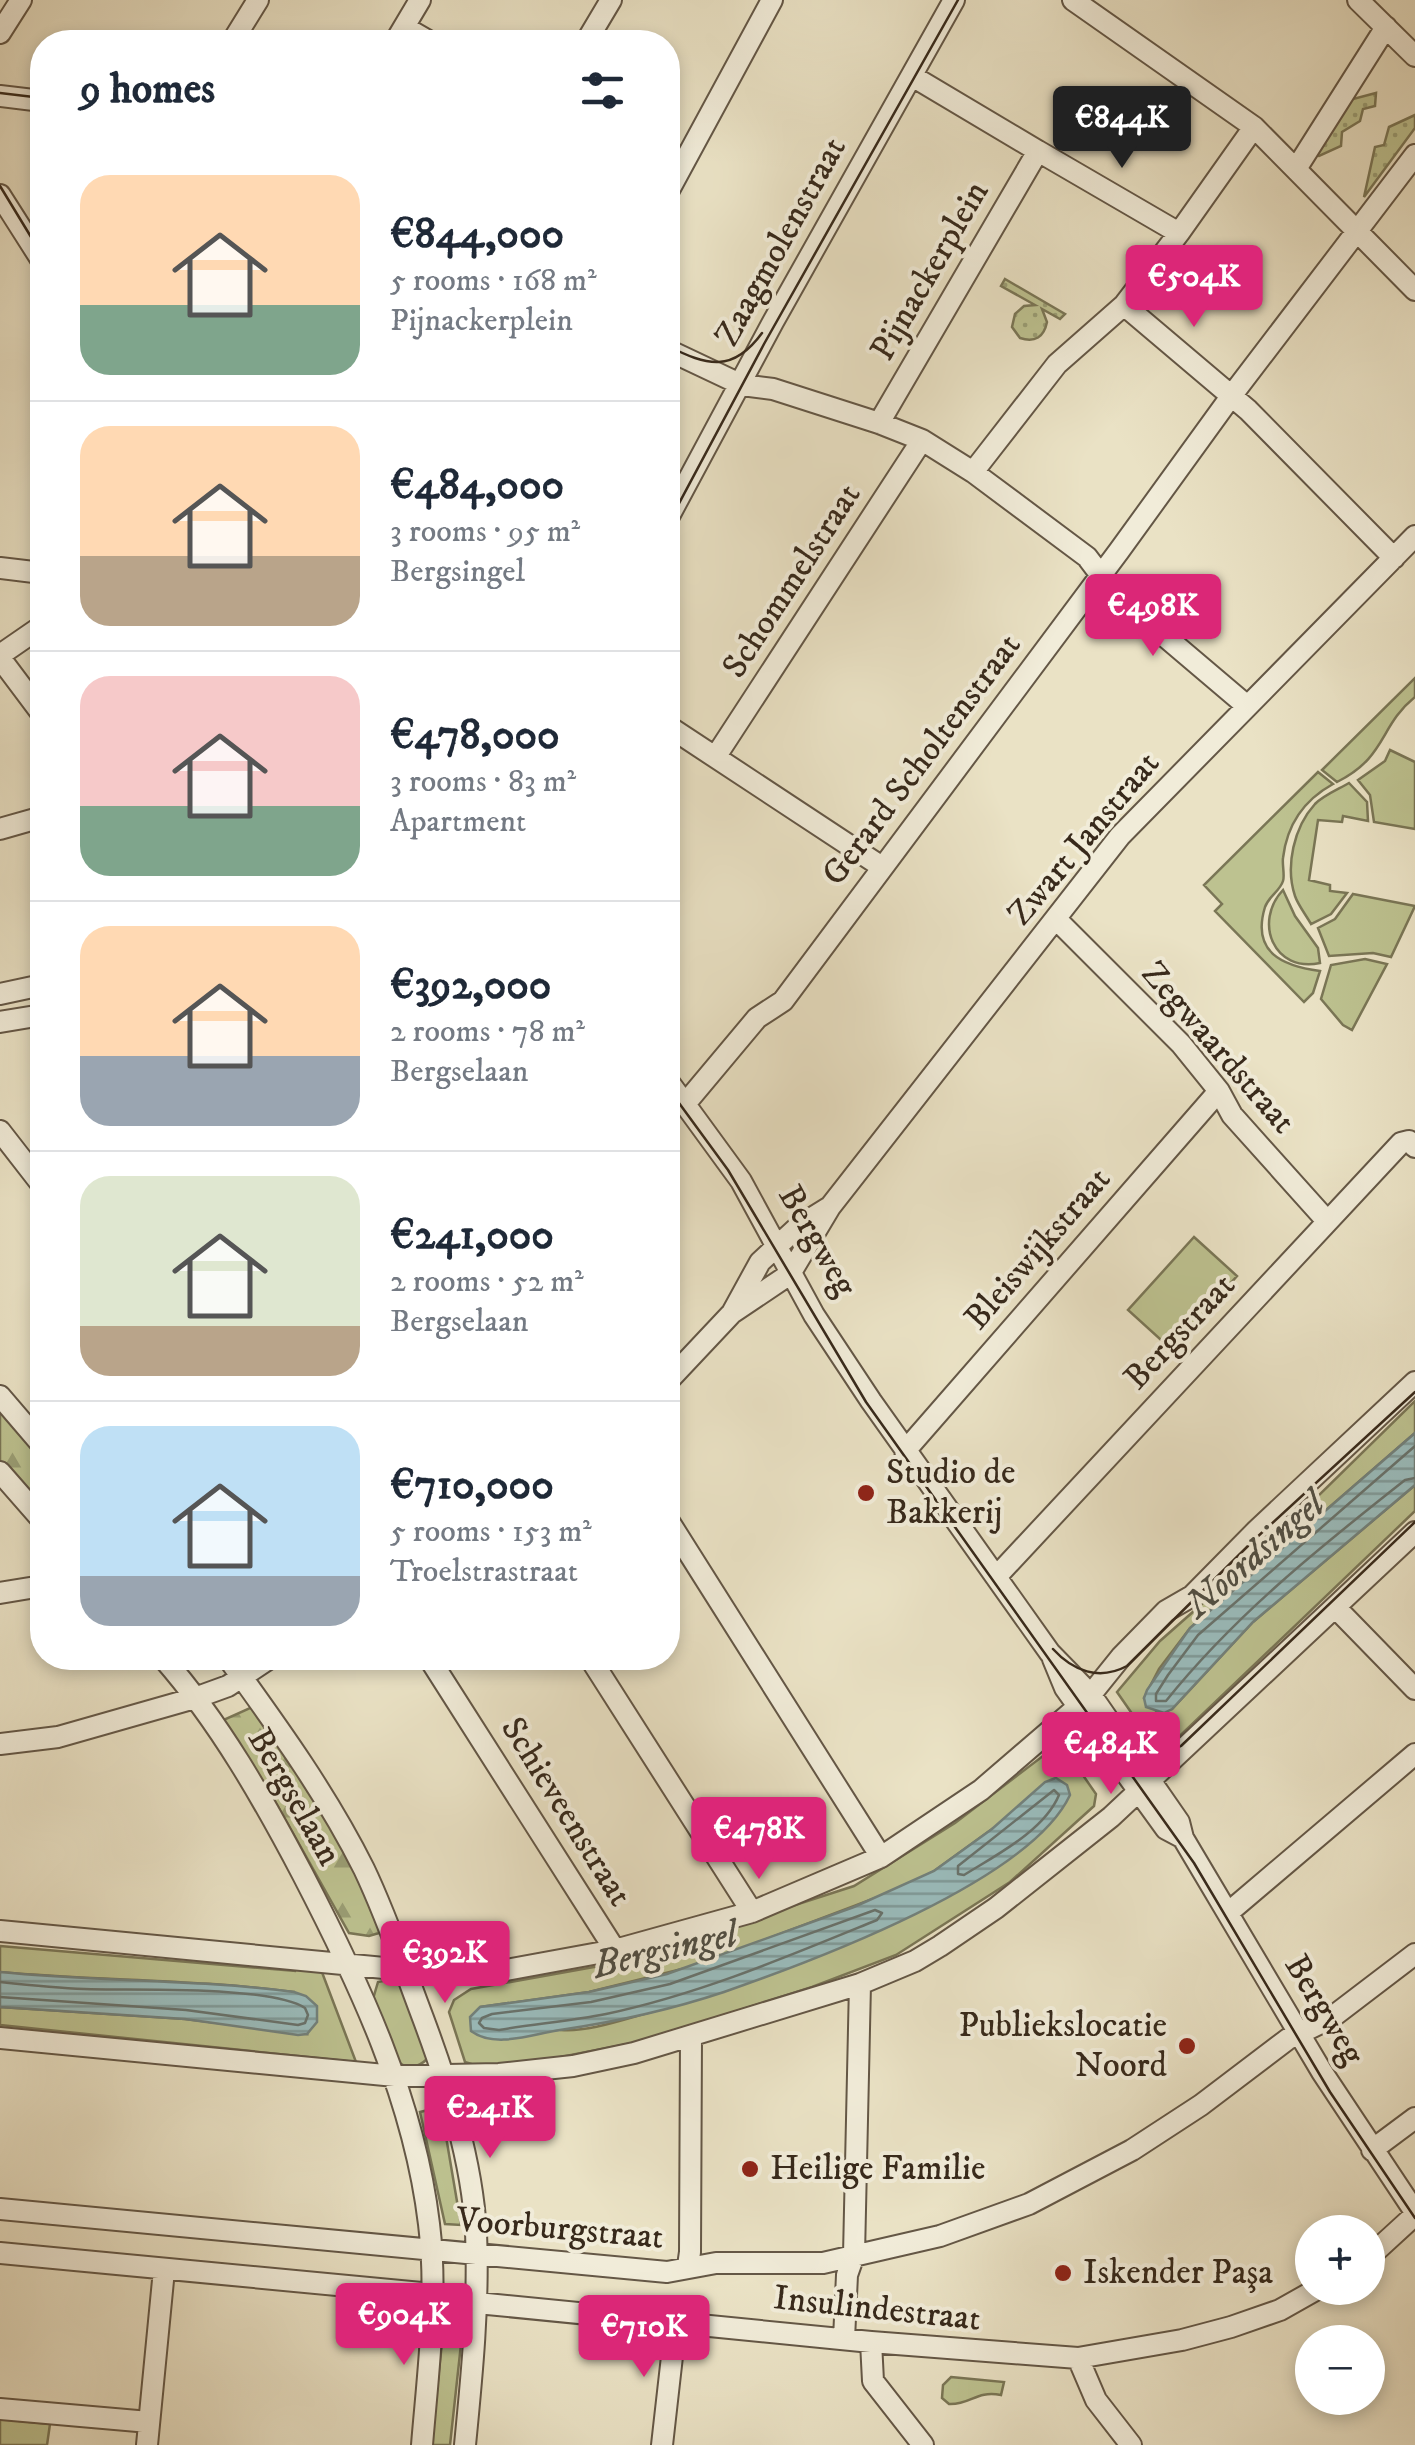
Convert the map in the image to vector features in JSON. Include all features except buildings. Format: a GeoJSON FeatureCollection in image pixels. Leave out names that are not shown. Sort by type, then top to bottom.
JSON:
{"type":"FeatureCollection","features":[{"type":"Feature","properties":{"kind":"street"},"geometry":{"type":"LineString","coordinates":[[0,33],[21,0]]}},
{"type":"Feature","properties":{"kind":"street"},"geometry":{"type":"LineString","coordinates":[[239,30],[258,0]]}},
{"type":"Feature","properties":{"kind":"street"},"geometry":{"type":"LineString","coordinates":[[403,30],[420,0]]}},
{"type":"Feature","properties":{"kind":"street"},"geometry":{"type":"LineString","coordinates":[[593,30],[611,0]]}},
{"type":"Feature","properties":{"kind":"street"},"geometry":{"type":"LineString","coordinates":[[680,166],[772,0]]}},
{"type":"Feature","properties":{"kind":"street","name":"Zaagmolenstraat"},"geometry":{"type":"LineString","coordinates":[[680,496],[954,0]]}},
{"type":"Feature","properties":{"kind":"street"},"geometry":{"type":"LineString","coordinates":[[1358,0],[1415,56]]}},
{"type":"Feature","properties":{"kind":"street"},"geometry":{"type":"LineString","coordinates":[[1087,4],[1254,127],[1415,290]]}},
{"type":"Feature","properties":{"kind":"street"},"geometry":{"type":"LineString","coordinates":[[1296,168],[1386,28]]}},
{"type":"Feature","properties":{"kind":"street"},"geometry":{"type":"LineString","coordinates":[[912,76],[1179,233]]}},
{"type":"Feature","properties":{"kind":"street"},"geometry":{"type":"LineString","coordinates":[[0,96],[30,100]]}},
{"type":"Feature","properties":{"kind":"street"},"geometry":{"type":"LineString","coordinates":[[974,472],[1057,364],[1124,305],[1254,127]]}},
{"type":"Feature","properties":{"kind":"street","name":"Pijnackerplein"},"geometry":{"type":"LineString","coordinates":[[878,423],[1038,151]]}},
{"type":"Feature","properties":{"kind":"street","name":"Gerard Scholtenstraat"},"geometry":{"type":"LineString","coordinates":[[685,1104],[757,1018],[783,1001],[1232,394],[1415,155]]}},
{"type":"Feature","properties":{"kind":"street"},"geometry":{"type":"LineString","coordinates":[[0,195],[30,242]]}},
{"type":"Feature","properties":{"kind":"street"},"geometry":{"type":"LineString","coordinates":[[1124,305],[1232,394],[1394,558]]}},
{"type":"Feature","properties":{"kind":"street"},"geometry":{"type":"LineString","coordinates":[[680,356],[740,383],[773,389],[922,440],[974,472],[1087,557],[1115,594],[1246,706]]}},
{"type":"Feature","properties":{"kind":"street","name":"Schommelstraat"},"geometry":{"type":"LineString","coordinates":[[716,756],[922,440]]}},
{"type":"Feature","properties":{"kind":"street","name":"Zwart Janstraat"},"geometry":{"type":"LineString","coordinates":[[794,1269],[830,1207],[1120,836],[1415,536]]}},
{"type":"Feature","properties":{"kind":"street"},"geometry":{"type":"LineString","coordinates":[[0,568],[30,572]]}},
{"type":"Feature","properties":{"kind":"street"},"geometry":{"type":"LineString","coordinates":[[30,635],[0,656],[30,697]]}},
{"type":"Feature","properties":{"kind":"street"},"geometry":{"type":"LineString","coordinates":[[680,734],[882,868]]}},
{"type":"Feature","properties":{"kind":"street"},"geometry":{"type":"LineString","coordinates":[[0,829],[30,820]]}},
{"type":"Feature","properties":{"kind":"street","name":"Zegwaardstraat"},"geometry":{"type":"LineString","coordinates":[[1056,920],[1181,1044],[1219,1091],[1232,1115],[1327,1222]]}},
{"type":"Feature","properties":{"kind":"street"},"geometry":{"type":"LineString","coordinates":[[0,994],[30,988]]}},
{"type":"Feature","properties":{"kind":"street"},"geometry":{"type":"LineString","coordinates":[[0,1022],[30,1016]]}},
{"type":"Feature","properties":{"kind":"street","name":"Bleiswijkstraat"},"geometry":{"type":"LineString","coordinates":[[906,1450],[1219,1091]]}},
{"type":"Feature","properties":{"kind":"street","name":"Bergweg"},"geometry":{"type":"LineString","coordinates":[[680,1098],[741,1181],[794,1269],[814,1314],[906,1450],[1146,1787],[1166,1829],[1183,1838],[1298,2035],[1415,2214]]}},
{"type":"Feature","properties":{"kind":"street"},"geometry":{"type":"LineString","coordinates":[[0,1131],[30,1170]]}},
{"type":"Feature","properties":{"kind":"street","name":"Bergstraat"},"geometry":{"type":"LineString","coordinates":[[996,1578],[1401,1143],[1409,1141],[1415,1147]]}},
{"type":"Feature","properties":{"kind":"street","name":"Zwart Janstraat"},"geometry":{"type":"LineString","coordinates":[[732,1313],[760,1262],[830,1207]]}},
{"type":"Feature","properties":{"kind":"street"},"geometry":{"type":"LineString","coordinates":[[680,1368],[732,1313],[794,1269]]}},
{"type":"Feature","properties":{"kind":"street"},"geometry":{"type":"LineString","coordinates":[[0,1930],[405,1970],[506,1970],[615,1950],[752,1912],[881,1857],[980,1790],[1084,1701],[1166,1610],[1192,1596],[1415,1382]]}},
{"type":"Feature","properties":{"kind":"street"},"geometry":{"type":"LineString","coordinates":[[0,1396],[30,1429]]}},
{"type":"Feature","properties":{"kind":"street"},"geometry":{"type":"LineString","coordinates":[[0,1472],[30,1506]]}},
{"type":"Feature","properties":{"kind":"street"},"geometry":{"type":"LineString","coordinates":[[0,2038],[395,2076],[499,2074],[572,2066],[691,2037],[860,1984],[915,1961],[996,1908],[1146,1787],[1415,1532]]}},
{"type":"Feature","properties":{"kind":"street"},"geometry":{"type":"LineString","coordinates":[[680,1539],[881,1857]]}},
{"type":"Feature","properties":{"kind":"street"},"geometry":{"type":"LineString","coordinates":[[0,1593],[30,1588]]}},
{"type":"Feature","properties":{"kind":"street"},"geometry":{"type":"LineString","coordinates":[[1336,1608],[1415,1689]]}},
{"type":"Feature","properties":{"kind":"street","name":"Bergselaan"},"geometry":{"type":"LineString","coordinates":[[173,1670],[265,1804],[349,1964],[395,2076],[422,2186],[430,2251],[432,2294],[422,2445]]}},
{"type":"Feature","properties":{"kind":"street","name":"Bergselaan"},"geometry":{"type":"LineString","coordinates":[[237,1670],[298,1754],[362,1865],[444,2075],[470,2190],[475,2254],[477,2303],[465,2445]]}},
{"type":"Feature","properties":{"kind":"street"},"geometry":{"type":"LineString","coordinates":[[0,1744],[58,1736],[195,1698],[252,1670]]}},
{"type":"Feature","properties":{"kind":"street","name":"Schieveenstraat"},"geometry":{"type":"LineString","coordinates":[[438,1670],[615,1950]]}},
{"type":"Feature","properties":{"kind":"street"},"geometry":{"type":"LineString","coordinates":[[598,1670],[752,1912]]}},
{"type":"Feature","properties":{"kind":"street"},"geometry":{"type":"LineString","coordinates":[[1229,1912],[1415,1754]]}},
{"type":"Feature","properties":{"kind":"street","name":"Voorburgstraat"},"geometry":{"type":"LineString","coordinates":[[0,2209],[667,2272],[716,2262],[823,2263],[940,2236],[1029,2204],[1118,2159],[1298,2035],[1331,2018],[1415,1954]]}},
{"type":"Feature","properties":{"kind":"street"},"geometry":{"type":"LineString","coordinates":[[844,2339],[848,2275],[854,2255],[860,1984]]}},
{"type":"Feature","properties":{"kind":"street"},"geometry":{"type":"LineString","coordinates":[[688,2266],[691,2037]]}},
{"type":"Feature","properties":{"kind":"street"},"geometry":{"type":"LineString","coordinates":[[1372,2150],[1415,2118]]}},
{"type":"Feature","properties":{"kind":"street"},"geometry":{"type":"LineString","coordinates":[[1385,2242],[1415,2214]]}},
{"type":"Feature","properties":{"kind":"street","name":"Insulindestraat"},"geometry":{"type":"LineString","coordinates":[[0,2253],[432,2294],[477,2303],[872,2342],[1078,2358],[1182,2340],[1231,2327],[1295,2302]]}},
{"type":"Feature","properties":{"kind":"street"},"geometry":{"type":"LineString","coordinates":[[147,2445],[164,2270]]}},
{"type":"Feature","properties":{"kind":"street"},"geometry":{"type":"LineString","coordinates":[[662,2445],[676,2321]]}},
{"type":"Feature","properties":{"kind":"street"},"geometry":{"type":"LineString","coordinates":[[872,2342],[874,2381],[923,2445]]}},
{"type":"Feature","properties":{"kind":"street"},"geometry":{"type":"LineString","coordinates":[[1078,2358],[1096,2400],[1131,2445]]}},
{"type":"Feature","properties":{"kind":"street"},"geometry":{"type":"LineString","coordinates":[[0,2409],[149,2422]]}},
{"type":"Feature","properties":{"kind":"green space"},"geometry":{"type":"Polygon","coordinates":[[[1376,93],[1375,106],[1363,109],[1360,121],[1342,132],[1341,146],[1313,155],[1349,100],[1376,93]]]}},
{"type":"Feature","properties":{"kind":"green space"},"geometry":{"type":"Polygon","coordinates":[[[1415,115],[1415,128],[1364,197],[1375,147],[1384,145],[1389,127],[1415,115]]]}},
{"type":"Feature","properties":{"kind":"green space"},"geometry":{"type":"Polygon","coordinates":[[[1005,279],[1065,314],[1060,319],[1042,309],[1047,322],[1044,332],[1030,340],[1020,338],[1012,327],[1015,314],[1024,306],[1035,305],[1001,286],[1005,279]]]}},
{"type":"Feature","properties":{"kind":"green space"},"geometry":{"type":"Polygon","coordinates":[[[1415,678],[1415,697],[1365,762],[1337,782],[1322,770],[1415,678]]]}},
{"type":"Feature","properties":{"kind":"green space"},"geometry":{"type":"Polygon","coordinates":[[[1390,750],[1415,762],[1415,829],[1374,822],[1370,795],[1358,780],[1385,761],[1390,750]]]}},
{"type":"Feature","properties":{"kind":"green space"},"geometry":{"type":"Polygon","coordinates":[[[1318,772],[1333,784],[1305,805],[1293,824],[1285,846],[1283,881],[1265,907],[1262,923],[1262,936],[1273,954],[1294,965],[1320,971],[1313,993],[1304,1002],[1215,911],[1222,904],[1204,885],[1318,772]]]}},
{"type":"Feature","properties":{"kind":"green space"},"geometry":{"type":"Polygon","coordinates":[[[1349,783],[1367,802],[1368,821],[1343,816],[1342,822],[1318,820],[1309,880],[1330,885],[1330,891],[1347,893],[1331,914],[1311,924],[1292,884],[1293,847],[1315,804],[1349,783]]]}},
{"type":"Feature","properties":{"kind":"green space"},"geometry":{"type":"Polygon","coordinates":[[[1283,890],[1295,916],[1318,948],[1320,963],[1291,960],[1273,942],[1270,916],[1283,890]]]}},
{"type":"Feature","properties":{"kind":"green space"},"geometry":{"type":"Polygon","coordinates":[[[1353,894],[1415,906],[1391,957],[1373,953],[1329,956],[1318,928],[1335,919],[1353,894]]]}},
{"type":"Feature","properties":{"kind":"green space"},"geometry":{"type":"Polygon","coordinates":[[[1365,959],[1387,964],[1352,1030],[1321,999],[1331,965],[1365,959]]]}},
{"type":"Feature","properties":{"kind":"green space"},"geometry":{"type":"Polygon","coordinates":[[[1194,1237],[1237,1276],[1171,1349],[1128,1310],[1194,1237]]]}},
{"type":"Feature","properties":{"kind":"green space"},"geometry":{"type":"Polygon","coordinates":[[[1415,1401],[1415,1433],[1190,1628],[1159,1669],[1144,1698],[1157,1712],[1172,1709],[1253,1622],[1415,1485],[1415,1511],[1162,1753],[1158,1751],[1117,1692],[1160,1641],[1263,1550],[1415,1401]]]}},
{"type":"Feature","properties":{"kind":"green space"},"geometry":{"type":"Polygon","coordinates":[[[0,1406],[30,1440],[30,1499],[0,1465],[0,1406]]]}},
{"type":"Feature","properties":{"kind":"green space"},"geometry":{"type":"Polygon","coordinates":[[[257,1705],[348,1854],[375,1913],[379,1933],[349,1933],[267,1787],[219,1722],[257,1705]]]}},
{"type":"Feature","properties":{"kind":"green space"},"geometry":{"type":"Polygon","coordinates":[[[1056,1746],[1064,1748],[1096,1794],[1094,1806],[1010,1882],[896,1955],[812,1987],[643,2041],[535,2062],[484,2068],[465,2062],[449,2012],[454,2000],[471,1989],[616,1963],[854,1886],[955,1823],[1056,1746]],[[992,1829],[934,1871],[899,1889],[698,1965],[589,1992],[480,2007],[561,2030],[614,2023],[780,1971],[911,1914],[994,1868],[992,1829]]]}},
{"type":"Feature","properties":{"kind":"green space"},"geometry":{"type":"Polygon","coordinates":[[[0,1946],[295,1971],[296,1965],[320,1967],[356,2062],[0,2025],[0,2007],[185,2019],[307,2034],[294,1992],[0,1972],[0,1946]]]}},
{"type":"Feature","properties":{"kind":"green space"},"geometry":{"type":"Polygon","coordinates":[[[394,1979],[403,1984],[427,2059],[416,2066],[397,2061],[373,1999],[378,1982],[394,1979]]]}},
{"type":"Feature","properties":{"kind":"green space"},"geometry":{"type":"Polygon","coordinates":[[[441,2107],[461,2225],[445,2224],[420,2112],[441,2107]]]}},
{"type":"Feature","properties":{"kind":"green space"},"geometry":{"type":"Polygon","coordinates":[[[444,2324],[463,2326],[450,2445],[431,2445],[444,2324]]]}},
{"type":"Feature","properties":{"kind":"green space"},"geometry":{"type":"Polygon","coordinates":[[[951,2377],[1004,2382],[1001,2395],[985,2394],[949,2404],[942,2398],[943,2385],[951,2377]]]}},
{"type":"Feature","properties":{"kind":"green space"},"geometry":{"type":"Polygon","coordinates":[[[0,2419],[50,2424],[47,2445],[0,2445],[0,2419]]]}},
{"type":"Feature","properties":{"kind":"water"},"geometry":{"type":"Polygon","coordinates":[[[1415,1433],[1415,1485],[1253,1622],[1172,1709],[1164,1713],[1146,1707],[1147,1690],[1190,1628],[1415,1433]]]}},
{"type":"Feature","properties":{"kind":"water"},"geometry":{"type":"Polygon","coordinates":[[[1056,1778],[1067,1785],[1070,1795],[1047,1827],[1012,1858],[966,1887],[862,1939],[724,1992],[642,2015],[514,2039],[491,2039],[471,2031],[470,2017],[480,2007],[589,1992],[667,1974],[854,1907],[934,1871],[992,1829],[1045,1782],[1056,1778]]]}},
{"type":"Feature","properties":{"kind":"water"},"geometry":{"type":"Polygon","coordinates":[[[0,1972],[294,1992],[317,2006],[317,2022],[307,2034],[298,2035],[185,2019],[0,2007],[0,1972]]]}},
{"type":"Feature","properties":{"kind":"tram line"},"geometry":{"type":"LineString","coordinates":[[680,502],[958,0]]}},
{"type":"Feature","properties":{"kind":"tram line"},"geometry":{"type":"LineString","coordinates":[[0,93],[30,97]]}},
{"type":"Feature","properties":{"kind":"tram line"},"geometry":{"type":"LineString","coordinates":[[0,186],[30,235]]}},
{"type":"Feature","properties":{"kind":"tram line"},"geometry":{"type":"LineString","coordinates":[[680,351],[707,361],[730,360],[741,355],[762,333]]}},
{"type":"Feature","properties":{"kind":"tram line"},"geometry":{"type":"LineString","coordinates":[[680,1104],[728,1170],[866,1402],[1194,1863],[1330,2092],[1415,2218]]}},
{"type":"Feature","properties":{"kind":"tram line"},"geometry":{"type":"LineString","coordinates":[[1053,1649],[1069,1663],[1087,1671],[1106,1673],[1127,1666],[1255,1539],[1415,1392]]}},
{"type":"Feature","properties":{"kind":"tram line"},"geometry":{"type":"LineString","coordinates":[[1110,1742],[1144,1756],[1181,1746],[1415,1522]]}},
{"type":"Feature","properties":{"kind":"place","name":"Studio de Bakkerij"},"geometry":{"type":"Point","coordinates":[866,1493]}},
{"type":"Feature","properties":{"kind":"place","name":"Publiekslocatie Noord"},"geometry":{"type":"Point","coordinates":[1187,2046]}},
{"type":"Feature","properties":{"kind":"place","name":"Heilige Familie"},"geometry":{"type":"Point","coordinates":[750,2169]}},
{"type":"Feature","properties":{"kind":"place","name":"Iskender Paşa"},"geometry":{"type":"Point","coordinates":[1063,2273]}},
{"type":"Feature","properties":{"kind":"water label","name":"Noordsingel"},"geometry":{"type":"Point","coordinates":[1255,1555]}},
{"type":"Feature","properties":{"kind":"water label","name":"Bergsingel"},"geometry":{"type":"Point","coordinates":[665,1950]}}]}
